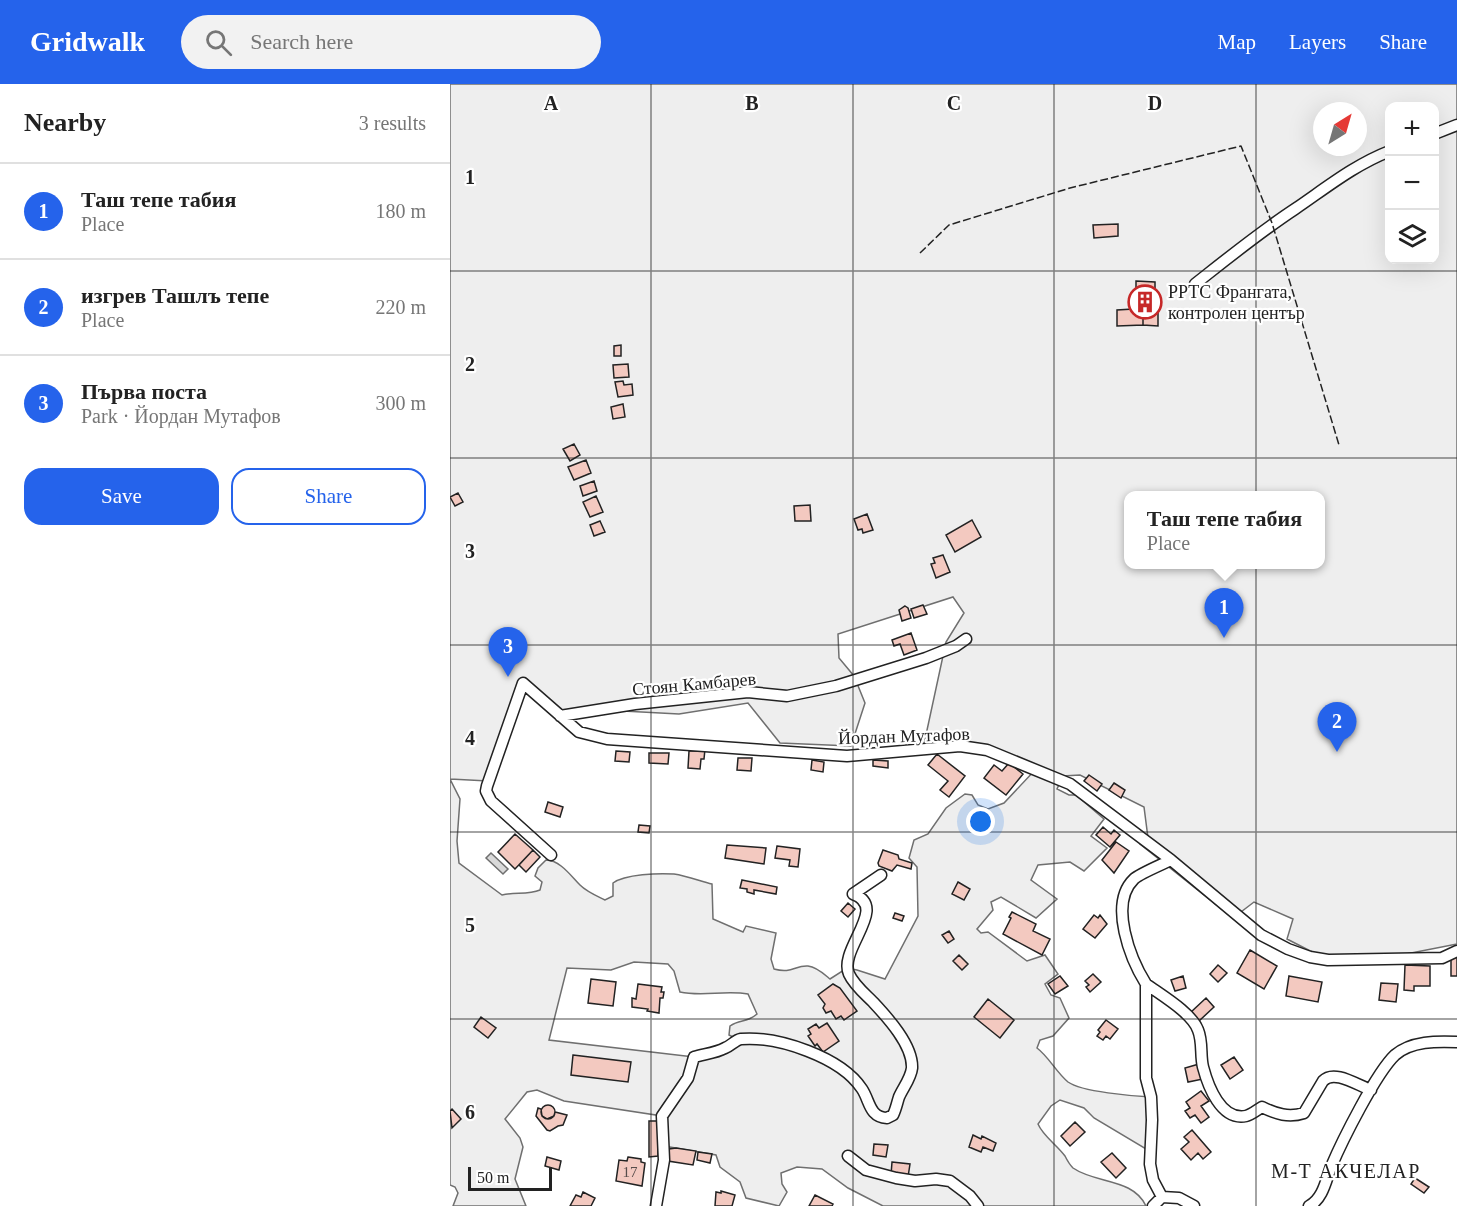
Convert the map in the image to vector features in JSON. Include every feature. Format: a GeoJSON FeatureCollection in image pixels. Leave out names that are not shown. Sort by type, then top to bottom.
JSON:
{"type":"FeatureCollection","features":[{"type":"Feature","properties":{"kind":"street"},"geometry":{"type":"LineString","coordinates":[[1439,132],[1457,125]]}},
{"type":"Feature","properties":{"kind":"street"},"geometry":{"type":"LineString","coordinates":[[1195,284],[1272,223],[1341,175],[1385,153]]}},
{"type":"Feature","properties":{"kind":"street","name":"Стоян Камбарев"},"geometry":{"type":"LineString","coordinates":[[560,716],[635,704],[748,692],[787,696],[836,686],[926,658],[956,646],[966,639]]}},
{"type":"Feature","properties":{"kind":"street","name":"Йордан Мутафов"},"geometry":{"type":"LineString","coordinates":[[551,855],[491,801],[486,791],[523,683],[579,732],[607,739],[847,756],[960,746],[987,750],[1070,784],[1171,860],[1261,935],[1288,949],[1310,957],[1328,960],[1442,957],[1457,951]]}},
{"type":"Feature","properties":{"kind":"street"},"geometry":{"type":"LineString","coordinates":[[1171,860],[1134,879],[1123,900],[1123,916],[1129,949],[1135,966],[1146,984],[1186,1015],[1198,1028],[1203,1066],[1218,1102],[1235,1116],[1247,1116],[1262,1107],[1273,1113],[1294,1117],[1304,1113],[1326,1077],[1333,1075],[1371,1090]]}},
{"type":"Feature","properties":{"kind":"street"},"geometry":{"type":"LineString","coordinates":[[656,1206],[664,1160],[662,1116],[688,1078],[694,1056],[725,1049],[738,1040],[769,1039],[835,1064],[852,1077],[865,1094],[870,1109],[878,1116],[887,1118],[893,1115],[912,1068],[910,1056],[904,1041],[886,1016],[856,985],[847,968],[847,957],[864,921],[867,908],[860,896],[853,894],[881,875]]}},
{"type":"Feature","properties":{"kind":"street"},"geometry":{"type":"LineString","coordinates":[[1146,984],[1146,1078],[1151,1097],[1152,1120],[1150,1164],[1153,1180],[1162,1197]]}},
{"type":"Feature","properties":{"kind":"street"},"geometry":{"type":"LineString","coordinates":[[1309,1206],[1320,1198],[1335,1159],[1371,1090],[1395,1055],[1406,1048],[1428,1042],[1457,1042]]}},
{"type":"Feature","properties":{"kind":"street"},"geometry":{"type":"LineString","coordinates":[[848,1156],[866,1170],[896,1178],[915,1181],[936,1179],[950,1181],[970,1196],[978,1206]]}},
{"type":"Feature","properties":{"kind":"street"},"geometry":{"type":"LineString","coordinates":[[1153,1206],[1162,1197],[1179,1198],[1194,1206]]}},
{"type":"Feature","properties":{"kind":"shaded area"},"geometry":{"type":"Polygon","coordinates":[[[450,84],[1457,84],[1457,944],[1406,954],[1320,956],[1287,939],[1293,919],[1254,902],[1233,918],[1140,844],[1148,838],[1144,807],[1080,775],[1063,776],[1057,789],[1069,795],[1076,795],[1104,819],[1091,836],[1107,848],[1084,871],[1070,862],[1038,865],[1031,880],[1057,899],[1036,918],[1001,897],[991,902],[993,910],[977,929],[981,933],[988,932],[1027,961],[1045,955],[1058,974],[1045,984],[1051,995],[1060,998],[1069,1018],[1053,1036],[1040,1040],[1037,1048],[1068,1082],[1108,1093],[1151,1097],[1151,1152],[1094,1118],[1084,1108],[1060,1100],[1051,1106],[1038,1124],[1073,1168],[1132,1190],[1146,1206],[883,1206],[848,1188],[822,1169],[797,1167],[781,1173],[782,1184],[787,1192],[779,1206],[746,1198],[740,1182],[720,1167],[716,1155],[664,1146],[662,1116],[564,1101],[537,1090],[527,1092],[505,1119],[520,1138],[523,1147],[515,1179],[526,1206],[453,1206],[458,1193],[455,1187],[450,1185],[450,779],[450,84]],[[953,597],[838,634],[839,658],[854,676],[865,703],[851,746],[780,743],[748,703],[679,714],[604,710],[560,716],[523,684],[488,781],[450,779],[460,799],[457,841],[459,863],[502,895],[540,890],[542,882],[535,876],[538,868],[546,860],[561,866],[592,894],[605,900],[613,896],[613,883],[618,880],[642,875],[679,875],[712,884],[713,919],[743,932],[746,926],[776,933],[771,959],[774,969],[789,970],[808,966],[817,969],[830,979],[847,968],[885,979],[918,916],[917,867],[909,858],[914,840],[928,834],[946,808],[965,794],[972,795],[978,805],[988,809],[1004,803],[1036,769],[989,746],[924,744],[946,642],[964,613],[953,597]],[[634,962],[611,970],[567,968],[549,1040],[694,1057],[737,1039],[729,1035],[730,1026],[757,1014],[748,994],[680,992],[674,971],[668,964],[634,962]]]}},
{"type":"Feature","properties":{"kind":"shaded area"},"geometry":{"type":"Polygon","coordinates":[[[491,853],[508,869],[503,874],[486,858],[491,853]]]}},
{"type":"Feature","properties":{"kind":"building"},"geometry":{"type":"Polygon","coordinates":[[[1118,224],[1118,236],[1094,238],[1093,225],[1118,224]]]}},
{"type":"Feature","properties":{"kind":"building","name":"РРТС Франгата, контролен център"},"geometry":{"type":"Polygon","coordinates":[[[1136,281],[1155,282],[1155,298],[1158,298],[1158,326],[1143,325],[1143,307],[1133,307],[1133,297],[1136,297],[1136,281]]]}},
{"type":"Feature","properties":{"kind":"building"},"geometry":{"type":"Polygon","coordinates":[[[1133,307],[1143,307],[1143,325],[1117,326],[1117,310],[1133,309],[1133,307]]]}},
{"type":"Feature","properties":{"kind":"building"},"geometry":{"type":"Polygon","coordinates":[[[621,345],[621,356],[614,356],[614,346],[621,345]]]}},
{"type":"Feature","properties":{"kind":"building"},"geometry":{"type":"Polygon","coordinates":[[[628,364],[629,377],[614,378],[613,365],[628,364]]]}},
{"type":"Feature","properties":{"kind":"building"},"geometry":{"type":"Polygon","coordinates":[[[623,381],[624,385],[632,384],[633,395],[618,397],[615,382],[623,381]]]}},
{"type":"Feature","properties":{"kind":"building"},"geometry":{"type":"Polygon","coordinates":[[[623,404],[625,417],[613,419],[611,407],[623,404]]]}},
{"type":"Feature","properties":{"kind":"building"},"geometry":{"type":"Polygon","coordinates":[[[574,444],[580,455],[570,461],[563,449],[574,444]]]}},
{"type":"Feature","properties":{"kind":"building"},"geometry":{"type":"Polygon","coordinates":[[[586,460],[591,473],[574,480],[568,467],[586,460]]]}},
{"type":"Feature","properties":{"kind":"building"},"geometry":{"type":"Polygon","coordinates":[[[594,481],[597,491],[583,496],[580,486],[594,481]]]}},
{"type":"Feature","properties":{"kind":"building"},"geometry":{"type":"Polygon","coordinates":[[[458,493],[463,502],[455,506],[450,497],[458,493]]]}},
{"type":"Feature","properties":{"kind":"building"},"geometry":{"type":"Polygon","coordinates":[[[596,496],[603,512],[590,517],[583,502],[596,496]]]}},
{"type":"Feature","properties":{"kind":"building"},"geometry":{"type":"Polygon","coordinates":[[[810,505],[811,521],[795,521],[794,506],[810,505]]]}},
{"type":"Feature","properties":{"kind":"building"},"geometry":{"type":"Polygon","coordinates":[[[867,514],[873,530],[863,533],[862,529],[858,530],[854,519],[867,514]]]}},
{"type":"Feature","properties":{"kind":"building"},"geometry":{"type":"Polygon","coordinates":[[[972,520],[981,537],[955,552],[946,535],[972,520]]]}},
{"type":"Feature","properties":{"kind":"building"},"geometry":{"type":"Polygon","coordinates":[[[600,521],[605,532],[594,536],[590,525],[600,521]]]}},
{"type":"Feature","properties":{"kind":"building"},"geometry":{"type":"Polygon","coordinates":[[[943,555],[950,572],[936,578],[931,564],[935,563],[933,558],[943,555]]]}},
{"type":"Feature","properties":{"kind":"building"},"geometry":{"type":"Polygon","coordinates":[[[923,605],[927,614],[914,618],[911,609],[923,605]]]}},
{"type":"Feature","properties":{"kind":"building"},"geometry":{"type":"Polygon","coordinates":[[[905,606],[911,618],[902,621],[899,610],[905,606]]]}},
{"type":"Feature","properties":{"kind":"building"},"geometry":{"type":"Polygon","coordinates":[[[911,633],[917,650],[904,655],[900,644],[894,646],[892,640],[911,633]]]}},
{"type":"Feature","properties":{"kind":"building"},"geometry":{"type":"Polygon","coordinates":[[[697,749],[705,749],[700,769],[688,768],[689,751],[697,751],[697,749]]]}},
{"type":"Feature","properties":{"kind":"building"},"geometry":{"type":"Polygon","coordinates":[[[616,751],[630,752],[629,762],[615,761],[616,751]]]}},
{"type":"Feature","properties":{"kind":"building"},"geometry":{"type":"Polygon","coordinates":[[[649,753],[669,753],[668,764],[649,763],[649,753]]]}},
{"type":"Feature","properties":{"kind":"building"},"geometry":{"type":"Polygon","coordinates":[[[937,754],[965,776],[949,797],[940,790],[948,781],[928,765],[937,754]]]}},
{"type":"Feature","properties":{"kind":"building"},"geometry":{"type":"Polygon","coordinates":[[[738,758],[752,758],[751,771],[737,770],[738,758]]]}},
{"type":"Feature","properties":{"kind":"building"},"geometry":{"type":"Polygon","coordinates":[[[812,760],[824,762],[823,772],[811,770],[812,760]]]}},
{"type":"Feature","properties":{"kind":"building"},"geometry":{"type":"Polygon","coordinates":[[[873,760],[888,761],[888,768],[873,766],[873,760]]]}},
{"type":"Feature","properties":{"kind":"building"},"geometry":{"type":"Polygon","coordinates":[[[1009,763],[1023,774],[1006,795],[984,778],[994,765],[1002,771],[1009,763]]]}},
{"type":"Feature","properties":{"kind":"building"},"geometry":{"type":"Polygon","coordinates":[[[1089,775],[1102,784],[1097,791],[1084,781],[1089,775]]]}},
{"type":"Feature","properties":{"kind":"building"},"geometry":{"type":"Polygon","coordinates":[[[1114,783],[1125,790],[1121,798],[1109,790],[1114,783]]]}},
{"type":"Feature","properties":{"kind":"building"},"geometry":{"type":"Polygon","coordinates":[[[548,802],[563,807],[560,817],[545,812],[548,802]]]}},
{"type":"Feature","properties":{"kind":"building"},"geometry":{"type":"Polygon","coordinates":[[[639,825],[650,826],[649,833],[638,832],[639,825]]]}},
{"type":"Feature","properties":{"kind":"building"},"geometry":{"type":"Polygon","coordinates":[[[1103,827],[1111,834],[1114,830],[1120,835],[1110,847],[1096,835],[1103,827]]]}},
{"type":"Feature","properties":{"kind":"building"},"geometry":{"type":"Polygon","coordinates":[[[515,834],[533,850],[515,869],[498,852],[515,834]]]}},
{"type":"Feature","properties":{"kind":"building"},"geometry":{"type":"Polygon","coordinates":[[[1116,842],[1129,851],[1114,873],[1102,860],[1116,842]]]}},
{"type":"Feature","properties":{"kind":"building"},"geometry":{"type":"Polygon","coordinates":[[[727,845],[766,848],[764,864],[725,858],[727,845]]]}},
{"type":"Feature","properties":{"kind":"building"},"geometry":{"type":"Polygon","coordinates":[[[777,846],[800,849],[798,867],[789,866],[790,860],[775,858],[777,846]]]}},
{"type":"Feature","properties":{"kind":"building"},"geometry":{"type":"Polygon","coordinates":[[[533,850],[540,857],[526,872],[519,865],[533,850]]]}},
{"type":"Feature","properties":{"kind":"building"},"geometry":{"type":"Polygon","coordinates":[[[883,850],[912,863],[911,869],[897,865],[892,871],[879,866],[883,850]]]}},
{"type":"Feature","properties":{"kind":"building"},"geometry":{"type":"Polygon","coordinates":[[[742,880],[777,887],[776,894],[754,890],[754,894],[747,892],[747,889],[740,888],[742,880]]]}},
{"type":"Feature","properties":{"kind":"building"},"geometry":{"type":"Polygon","coordinates":[[[958,882],[970,889],[964,900],[952,894],[958,882]]]}},
{"type":"Feature","properties":{"kind":"building"},"geometry":{"type":"Polygon","coordinates":[[[848,903],[855,909],[848,917],[841,911],[848,903]]]}},
{"type":"Feature","properties":{"kind":"building"},"geometry":{"type":"Polygon","coordinates":[[[1012,912],[1036,924],[1033,931],[1050,939],[1042,955],[1003,934],[1012,912]]]}},
{"type":"Feature","properties":{"kind":"building"},"geometry":{"type":"Polygon","coordinates":[[[895,913],[904,916],[902,921],[893,918],[895,913]]]}},
{"type":"Feature","properties":{"kind":"building"},"geometry":{"type":"Polygon","coordinates":[[[1094,915],[1098,918],[1100,915],[1107,924],[1095,938],[1083,929],[1094,915]]]}},
{"type":"Feature","properties":{"kind":"building"},"geometry":{"type":"Polygon","coordinates":[[[949,931],[954,939],[948,943],[942,935],[949,931]]]}},
{"type":"Feature","properties":{"kind":"building"},"geometry":{"type":"Polygon","coordinates":[[[1250,950],[1277,966],[1264,989],[1237,973],[1250,950]]]}},
{"type":"Feature","properties":{"kind":"building"},"geometry":{"type":"Polygon","coordinates":[[[959,955],[968,964],[962,970],[953,961],[959,955]]]}},
{"type":"Feature","properties":{"kind":"building"},"geometry":{"type":"Polygon","coordinates":[[[1457,956],[1457,976],[1451,976],[1451,958],[1457,956]]]}},
{"type":"Feature","properties":{"kind":"building"},"geometry":{"type":"Polygon","coordinates":[[[1218,965],[1227,973],[1218,982],[1210,974],[1218,965]]]}},
{"type":"Feature","properties":{"kind":"building"},"geometry":{"type":"Polygon","coordinates":[[[1405,965],[1430,966],[1430,986],[1414,986],[1414,991],[1404,990],[1405,965]]]}},
{"type":"Feature","properties":{"kind":"building"},"geometry":{"type":"Polygon","coordinates":[[[1093,974],[1101,982],[1090,992],[1086,987],[1089,985],[1085,981],[1093,974]]]}},
{"type":"Feature","properties":{"kind":"building"},"geometry":{"type":"Polygon","coordinates":[[[1060,976],[1068,986],[1055,994],[1048,984],[1060,976]]]}},
{"type":"Feature","properties":{"kind":"building"},"geometry":{"type":"Polygon","coordinates":[[[1183,976],[1186,988],[1175,991],[1171,980],[1183,976]]]}},
{"type":"Feature","properties":{"kind":"building"},"geometry":{"type":"Polygon","coordinates":[[[1289,976],[1322,982],[1318,1002],[1286,996],[1289,976]]]}},
{"type":"Feature","properties":{"kind":"building"},"geometry":{"type":"Polygon","coordinates":[[[591,979],[616,982],[613,1006],[588,1003],[591,979]]]}},
{"type":"Feature","properties":{"kind":"building"},"geometry":{"type":"Polygon","coordinates":[[[1381,983],[1398,984],[1396,1002],[1379,1000],[1381,983]]]}},
{"type":"Feature","properties":{"kind":"building"},"geometry":{"type":"Polygon","coordinates":[[[638,984],[662,987],[661,992],[664,992],[663,998],[660,998],[659,1013],[632,1007],[632,998],[636,999],[638,984]]]}},
{"type":"Feature","properties":{"kind":"building"},"geometry":{"type":"Polygon","coordinates":[[[833,984],[840,988],[857,1011],[844,1020],[841,1016],[836,1019],[831,1011],[826,1013],[823,1008],[825,1004],[818,995],[833,984]]]}},
{"type":"Feature","properties":{"kind":"building"},"geometry":{"type":"Polygon","coordinates":[[[1206,998],[1214,1007],[1199,1021],[1190,1013],[1206,998]]]}},
{"type":"Feature","properties":{"kind":"building"},"geometry":{"type":"Polygon","coordinates":[[[988,999],[1014,1020],[1000,1038],[974,1017],[988,999]]]}},
{"type":"Feature","properties":{"kind":"building"},"geometry":{"type":"Polygon","coordinates":[[[481,1017],[496,1028],[488,1038],[474,1027],[481,1017]]]}},
{"type":"Feature","properties":{"kind":"building"},"geometry":{"type":"Polygon","coordinates":[[[1106,1020],[1118,1029],[1110,1039],[1106,1036],[1103,1040],[1097,1036],[1100,1032],[1098,1030],[1106,1020]]]}},
{"type":"Feature","properties":{"kind":"building"},"geometry":{"type":"Polygon","coordinates":[[[827,1023],[839,1041],[823,1052],[808,1036],[811,1034],[808,1029],[816,1024],[819,1028],[827,1023]]]}},
{"type":"Feature","properties":{"kind":"building"},"geometry":{"type":"Polygon","coordinates":[[[573,1055],[631,1062],[628,1082],[571,1075],[573,1055]]]}},
{"type":"Feature","properties":{"kind":"building"},"geometry":{"type":"Polygon","coordinates":[[[1234,1057],[1243,1070],[1230,1079],[1221,1065],[1234,1057]]]}},
{"type":"Feature","properties":{"kind":"building"},"geometry":{"type":"Polygon","coordinates":[[[1199,1064],[1203,1079],[1188,1082],[1185,1068],[1199,1064]]]}},
{"type":"Feature","properties":{"kind":"building"},"geometry":{"type":"Polygon","coordinates":[[[1201,1091],[1209,1101],[1201,1106],[1209,1117],[1201,1123],[1195,1115],[1190,1118],[1185,1111],[1190,1108],[1186,1102],[1201,1091]]]}},
{"type":"Feature","properties":{"kind":"building"},"geometry":{"type":"Polygon","coordinates":[[[545,1105],[551,1105],[555,1112],[551,1119],[545,1119],[541,1115],[541,1109],[545,1105]]]}},
{"type":"Feature","properties":{"kind":"building"},"geometry":{"type":"Polygon","coordinates":[[[538,1108],[541,1109],[542,1116],[547,1119],[554,1116],[555,1112],[567,1115],[563,1125],[550,1131],[547,1130],[536,1116],[538,1108]]]}},
{"type":"Feature","properties":{"kind":"building"},"geometry":{"type":"Polygon","coordinates":[[[452,1109],[461,1119],[452,1128],[450,1111],[452,1109]]]}},
{"type":"Feature","properties":{"kind":"building"},"geometry":{"type":"Polygon","coordinates":[[[649,1121],[658,1121],[658,1156],[649,1157],[649,1121]]]}},
{"type":"Feature","properties":{"kind":"building"},"geometry":{"type":"Polygon","coordinates":[[[1075,1122],[1085,1132],[1070,1146],[1061,1136],[1075,1122]]]}},
{"type":"Feature","properties":{"kind":"building"},"geometry":{"type":"Polygon","coordinates":[[[1192,1130],[1211,1152],[1203,1159],[1198,1153],[1191,1160],[1181,1149],[1189,1142],[1184,1137],[1192,1130]]]}},
{"type":"Feature","properties":{"kind":"building"},"geometry":{"type":"Polygon","coordinates":[[[973,1135],[981,1139],[982,1136],[996,1143],[993,1151],[983,1147],[981,1152],[969,1147],[973,1135]]]}},
{"type":"Feature","properties":{"kind":"building"},"geometry":{"type":"Polygon","coordinates":[[[874,1144],[888,1145],[886,1157],[873,1155],[874,1144]]]}},
{"type":"Feature","properties":{"kind":"building"},"geometry":{"type":"Polygon","coordinates":[[[669,1149],[696,1151],[693,1165],[668,1161],[669,1149]]]}},
{"type":"Feature","properties":{"kind":"building"},"geometry":{"type":"Polygon","coordinates":[[[698,1152],[712,1154],[710,1163],[697,1160],[698,1152]]]}},
{"type":"Feature","properties":{"kind":"building"},"geometry":{"type":"Polygon","coordinates":[[[1112,1153],[1126,1168],[1116,1178],[1101,1162],[1112,1153]]]}},
{"type":"Feature","properties":{"kind":"building"},"geometry":{"type":"Polygon","coordinates":[[[547,1157],[561,1161],[559,1170],[545,1166],[547,1157]]]}},
{"type":"Feature","properties":{"kind":"building"},"geometry":{"type":"Polygon","coordinates":[[[628,1157],[641,1159],[641,1162],[645,1163],[642,1186],[616,1181],[619,1160],[627,1161],[628,1157]]]}},
{"type":"Feature","properties":{"kind":"building"},"geometry":{"type":"Polygon","coordinates":[[[892,1162],[910,1164],[908,1177],[891,1175],[892,1162]]]}},
{"type":"Feature","properties":{"kind":"building"},"geometry":{"type":"Polygon","coordinates":[[[1415,1178],[1429,1187],[1424,1193],[1411,1184],[1415,1178]]]}},
{"type":"Feature","properties":{"kind":"building"},"geometry":{"type":"Polygon","coordinates":[[[721,1191],[735,1195],[732,1206],[715,1206],[716,1192],[721,1193],[721,1191]]]}},
{"type":"Feature","properties":{"kind":"building"},"geometry":{"type":"Polygon","coordinates":[[[583,1192],[595,1198],[591,1206],[570,1206],[576,1195],[581,1197],[583,1192]]]}},
{"type":"Feature","properties":{"kind":"building"},"geometry":{"type":"Polygon","coordinates":[[[815,1195],[833,1204],[832,1206],[809,1206],[815,1195]]]}},
{"type":"Feature","properties":{"kind":"fence"},"geometry":{"type":"LineString","coordinates":[[920,253],[949,225],[1070,188],[1241,146],[1272,223],[1339,445]]}},
{"type":"Feature","properties":{"kind":"place","name":"РРТС Франгата, контролен център"},"geometry":{"type":"Point","coordinates":[1145,302]}},
{"type":"Feature","properties":{"kind":"place","name":"Таш тепе табия"},"geometry":{"type":"Point","coordinates":[1224,638]}},
{"type":"Feature","properties":{"kind":"place","name":"Първа поста"},"geometry":{"type":"Point","coordinates":[508,677]}},
{"type":"Feature","properties":{"kind":"place","name":"изгрев Ташлъ тепе"},"geometry":{"type":"Point","coordinates":[1337,752]}},
{"type":"Feature","properties":{"kind":"district","name":"М-Т АКЧЕЛАР"},"geometry":{"type":"Point","coordinates":[1346,1171]}}]}
